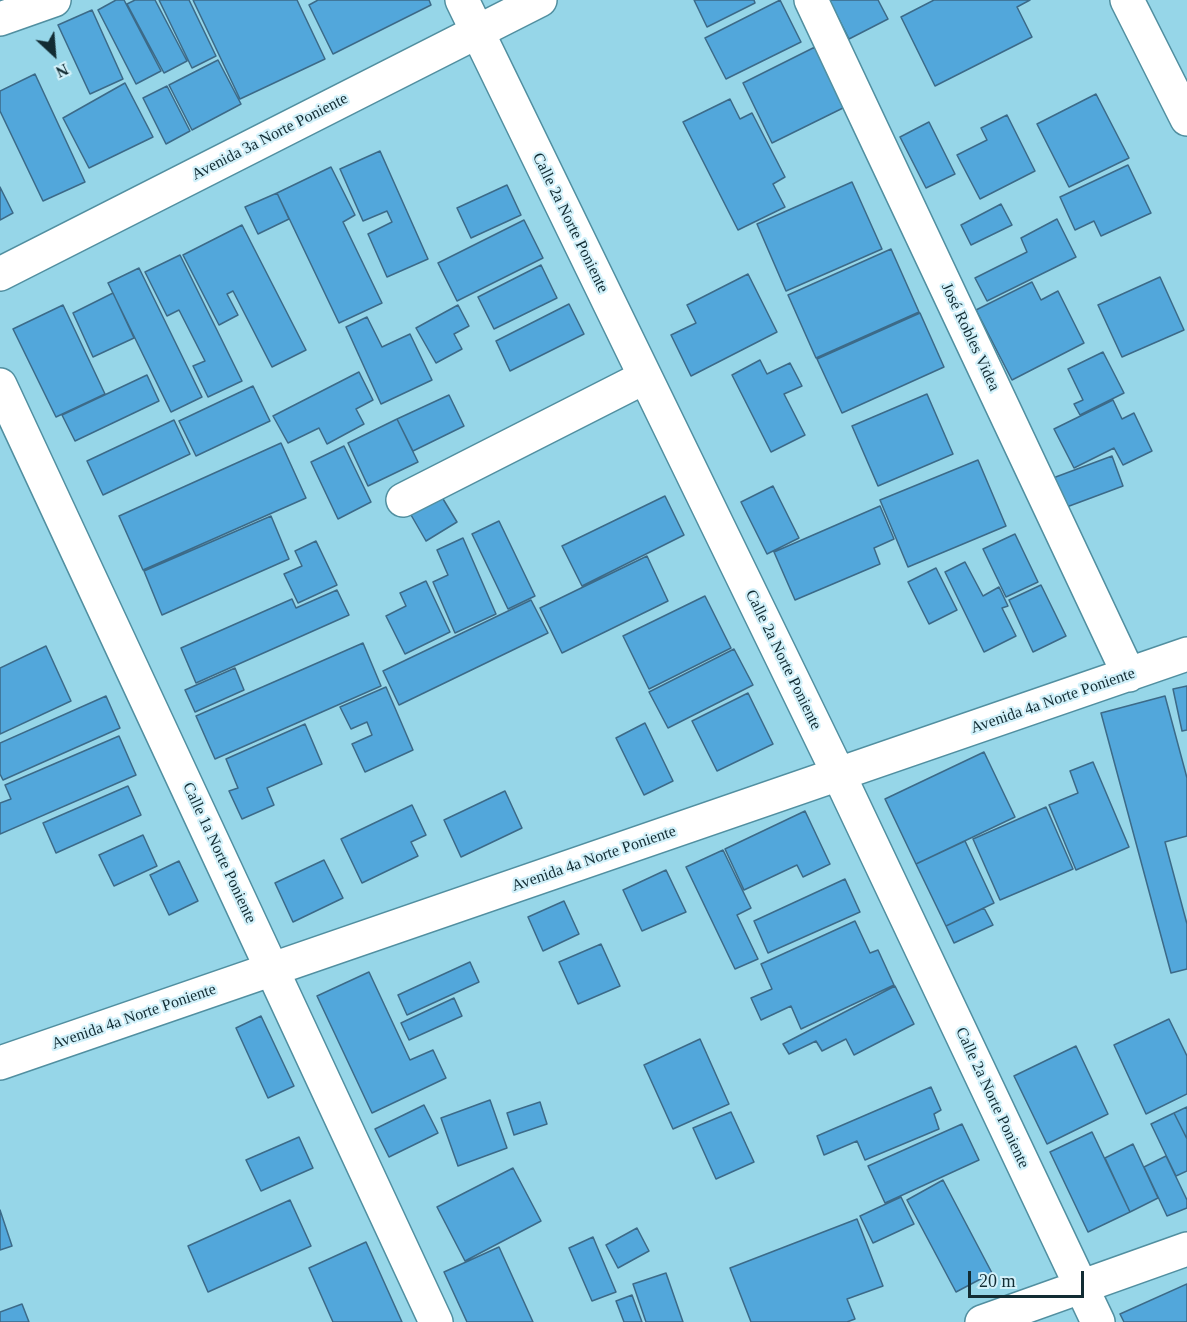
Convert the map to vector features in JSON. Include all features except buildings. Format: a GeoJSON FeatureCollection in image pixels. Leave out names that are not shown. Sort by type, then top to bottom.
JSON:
{"type":"FeatureCollection","features":[{"type":"Feature","properties":{"kind":"street"},"geometry":{"type":"LineString","coordinates":[[0,19],[54,0]]}},
{"type":"Feature","properties":{"kind":"street","name":"Calle 2a Norte Poniente"},"geometry":{"type":"LineString","coordinates":[[462,0],[839,775],[1098,1322]]}},
{"type":"Feature","properties":{"kind":"street","name":"Avenida 3a Norte Poniente"},"geometry":{"type":"LineString","coordinates":[[0,274],[540,0]]}},
{"type":"Feature","properties":{"kind":"street","name":"José Robles Videa"},"geometry":{"type":"LineString","coordinates":[[811,0],[1129,675]]}},
{"type":"Feature","properties":{"kind":"street"},"geometry":{"type":"LineString","coordinates":[[1127,0],[1187,119]]}},
{"type":"Feature","properties":{"kind":"street"},"geometry":{"type":"LineString","coordinates":[[403,500],[645,377]]}},
{"type":"Feature","properties":{"kind":"street","name":"Calle 1a Norte Poniente"},"geometry":{"type":"LineString","coordinates":[[0,385],[436,1322]]}},
{"type":"Feature","properties":{"kind":"street","name":"Avenida 4a Norte Poniente"},"geometry":{"type":"LineString","coordinates":[[0,1063],[1187,654]]}},
{"type":"Feature","properties":{"kind":"street"},"geometry":{"type":"LineString","coordinates":[[982,1322],[1187,1249]]}}]}
